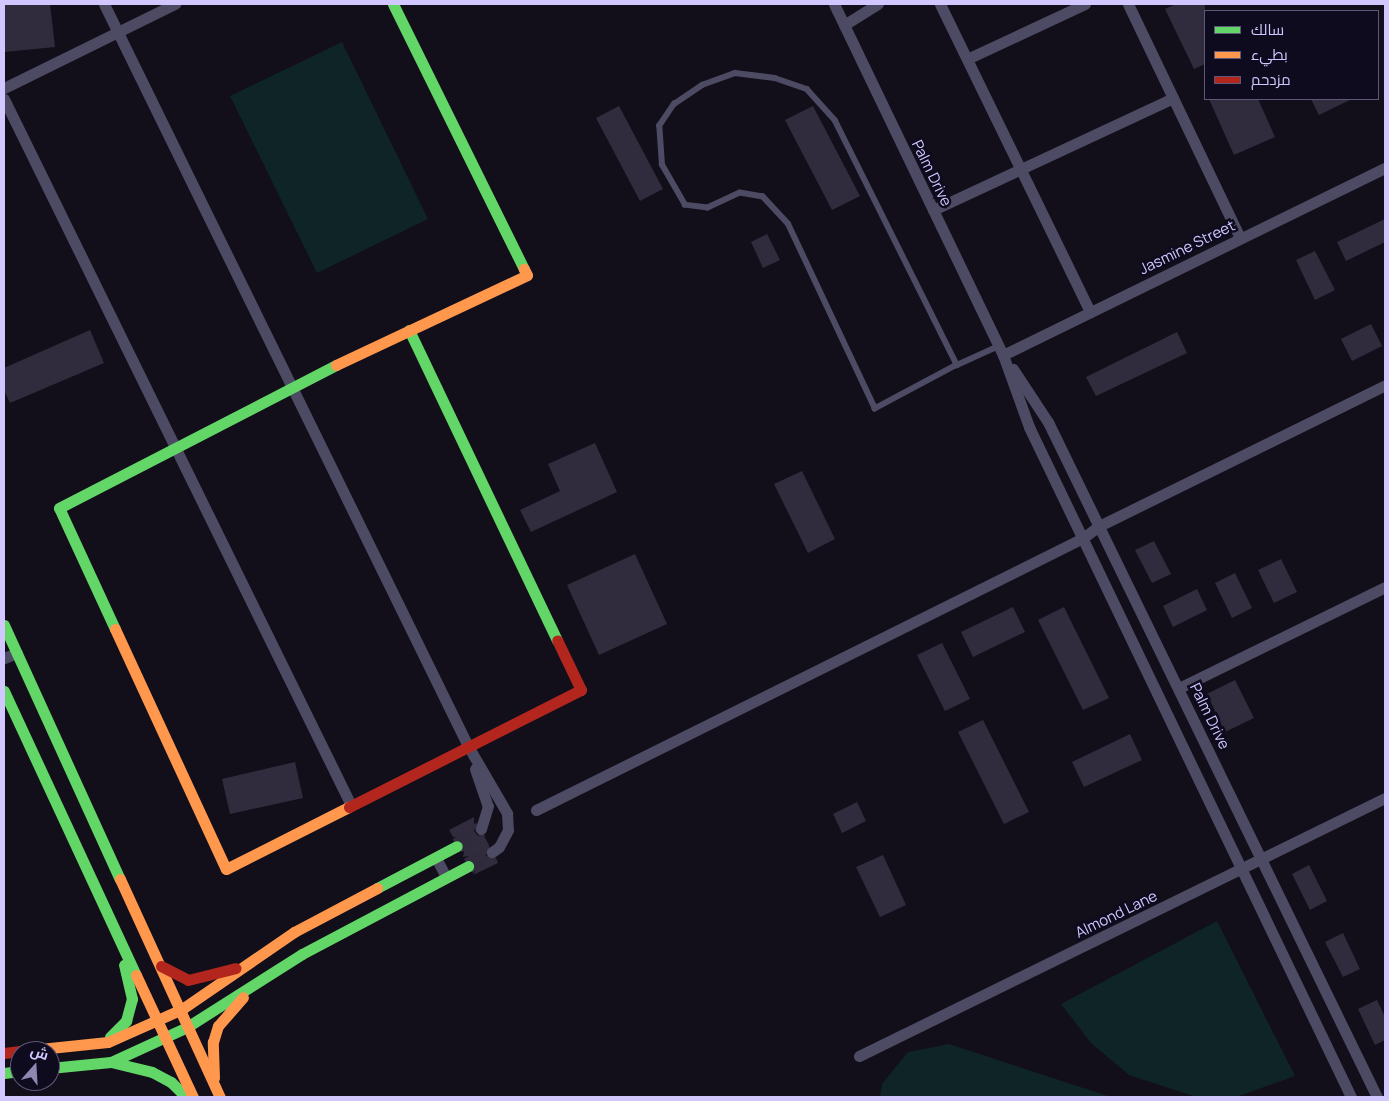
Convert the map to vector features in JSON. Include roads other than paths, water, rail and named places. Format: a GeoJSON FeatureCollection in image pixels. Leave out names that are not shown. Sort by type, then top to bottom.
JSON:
{"type":"FeatureCollection","features":[{"type":"Feature","properties":{"kind":"main road"},"geometry":{"type":"LineString","coordinates":[[393,4],[527,275],[409,330],[291,386],[174,450],[59,508],[226,870],[581,690],[409,330]]}},
{"type":"Feature","properties":{"kind":"main road"},"geometry":{"type":"LineString","coordinates":[[4,625],[182,1009],[187,1027],[220,1097]]}},
{"type":"Feature","properties":{"kind":"main road"},"geometry":{"type":"LineString","coordinates":[[4,691],[194,1097]]}},
{"type":"Feature","properties":{"kind":"main road"},"geometry":{"type":"LineString","coordinates":[[60,1047],[105,1043],[182,1009],[294,932],[457,846]]}},
{"type":"Feature","properties":{"kind":"main road"},"geometry":{"type":"LineString","coordinates":[[60,1067],[111,1062],[187,1027],[251,986],[374,915],[468,866]]}},
{"type":"Feature","properties":{"kind":"main road"},"geometry":{"type":"LineString","coordinates":[[105,1043],[126,1021],[132,999],[115,929]]}},
{"type":"Feature","properties":{"kind":"main road"},"geometry":{"type":"LineString","coordinates":[[161,966],[188,980],[245,966]]}},
{"type":"Feature","properties":{"kind":"main road"},"geometry":{"type":"LineString","coordinates":[[214,1085],[213,1042],[218,1026],[251,986]]}},
{"type":"Feature","properties":{"kind":"main road"},"geometry":{"type":"LineString","coordinates":[[111,1062],[152,1072],[171,1082],[186,1097]]}},
{"type":"Feature","properties":{"kind":"street"},"geometry":{"type":"LineString","coordinates":[[104,4],[468,746],[507,813],[508,830],[499,847],[492,852]]}},
{"type":"Feature","properties":{"kind":"street"},"geometry":{"type":"LineString","coordinates":[[4,88],[175,4]]}},
{"type":"Feature","properties":{"kind":"street","name":"Palm Drive"},"geometry":{"type":"LineString","coordinates":[[834,4],[1001,350],[1029,428],[1243,868],[1351,1097]]}},
{"type":"Feature","properties":{"kind":"street"},"geometry":{"type":"LineString","coordinates":[[844,25],[878,4]]}},
{"type":"Feature","properties":{"kind":"street"},"geometry":{"type":"LineString","coordinates":[[940,4],[1090,312]]}},
{"type":"Feature","properties":{"kind":"street"},"geometry":{"type":"LineString","coordinates":[[968,60],[1084,4]]}},
{"type":"Feature","properties":{"kind":"street"},"geometry":{"type":"LineString","coordinates":[[1128,4],[1240,238]]}},
{"type":"Feature","properties":{"kind":"street"},"geometry":{"type":"LineString","coordinates":[[934,210],[1173,98]]}},
{"type":"Feature","properties":{"kind":"street"},"geometry":{"type":"LineString","coordinates":[[4,99],[174,450],[351,805]]}},
{"type":"Feature","properties":{"kind":"street","name":"Jasmine Street"},"geometry":{"type":"LineString","coordinates":[[1001,350],[1090,312],[1385,168]]}},
{"type":"Feature","properties":{"kind":"street","name":"Palm Drive"},"geometry":{"type":"LineString","coordinates":[[1001,350],[1048,422],[1263,857],[1378,1097]]}},
{"type":"Feature","properties":{"kind":"street"},"geometry":{"type":"LineString","coordinates":[[536,810],[1082,538],[1099,526],[1385,386]]}},
{"type":"Feature","properties":{"kind":"street"},"geometry":{"type":"LineString","coordinates":[[1180,688],[1385,587]]}},
{"type":"Feature","properties":{"kind":"street"},"geometry":{"type":"LineString","coordinates":[[4,658],[17,653]]}},
{"type":"Feature","properties":{"kind":"street"},"geometry":{"type":"LineString","coordinates":[[468,746],[488,806],[481,830]]}},
{"type":"Feature","properties":{"kind":"street","name":"Almond Lane"},"geometry":{"type":"LineString","coordinates":[[859,1056],[1385,798]]}},
{"type":"Feature","properties":{"kind":"street"},"geometry":{"type":"LineString","coordinates":[[436,858],[446,877]]}},
{"type":"Feature","properties":{"kind":"street"},"geometry":{"type":"LineString","coordinates":[[364,895],[374,915]]}},
{"type":"Feature","properties":{"kind":"lane"},"geometry":{"type":"LineString","coordinates":[[957,364],[835,120],[807,89],[775,78],[736,73],[702,85],[674,104],[659,126],[662,165],[685,205],[708,208],[740,193],[763,197],[788,224],[875,409],[957,364],[1001,350]]}},
{"type":"Feature","properties":{"kind":"tunnel"},"geometry":{"type":"LineString","coordinates":[[457,846],[481,829]]}},
{"type":"Feature","properties":{"kind":"tunnel"},"geometry":{"type":"LineString","coordinates":[[468,866],[492,852]]}}]}
